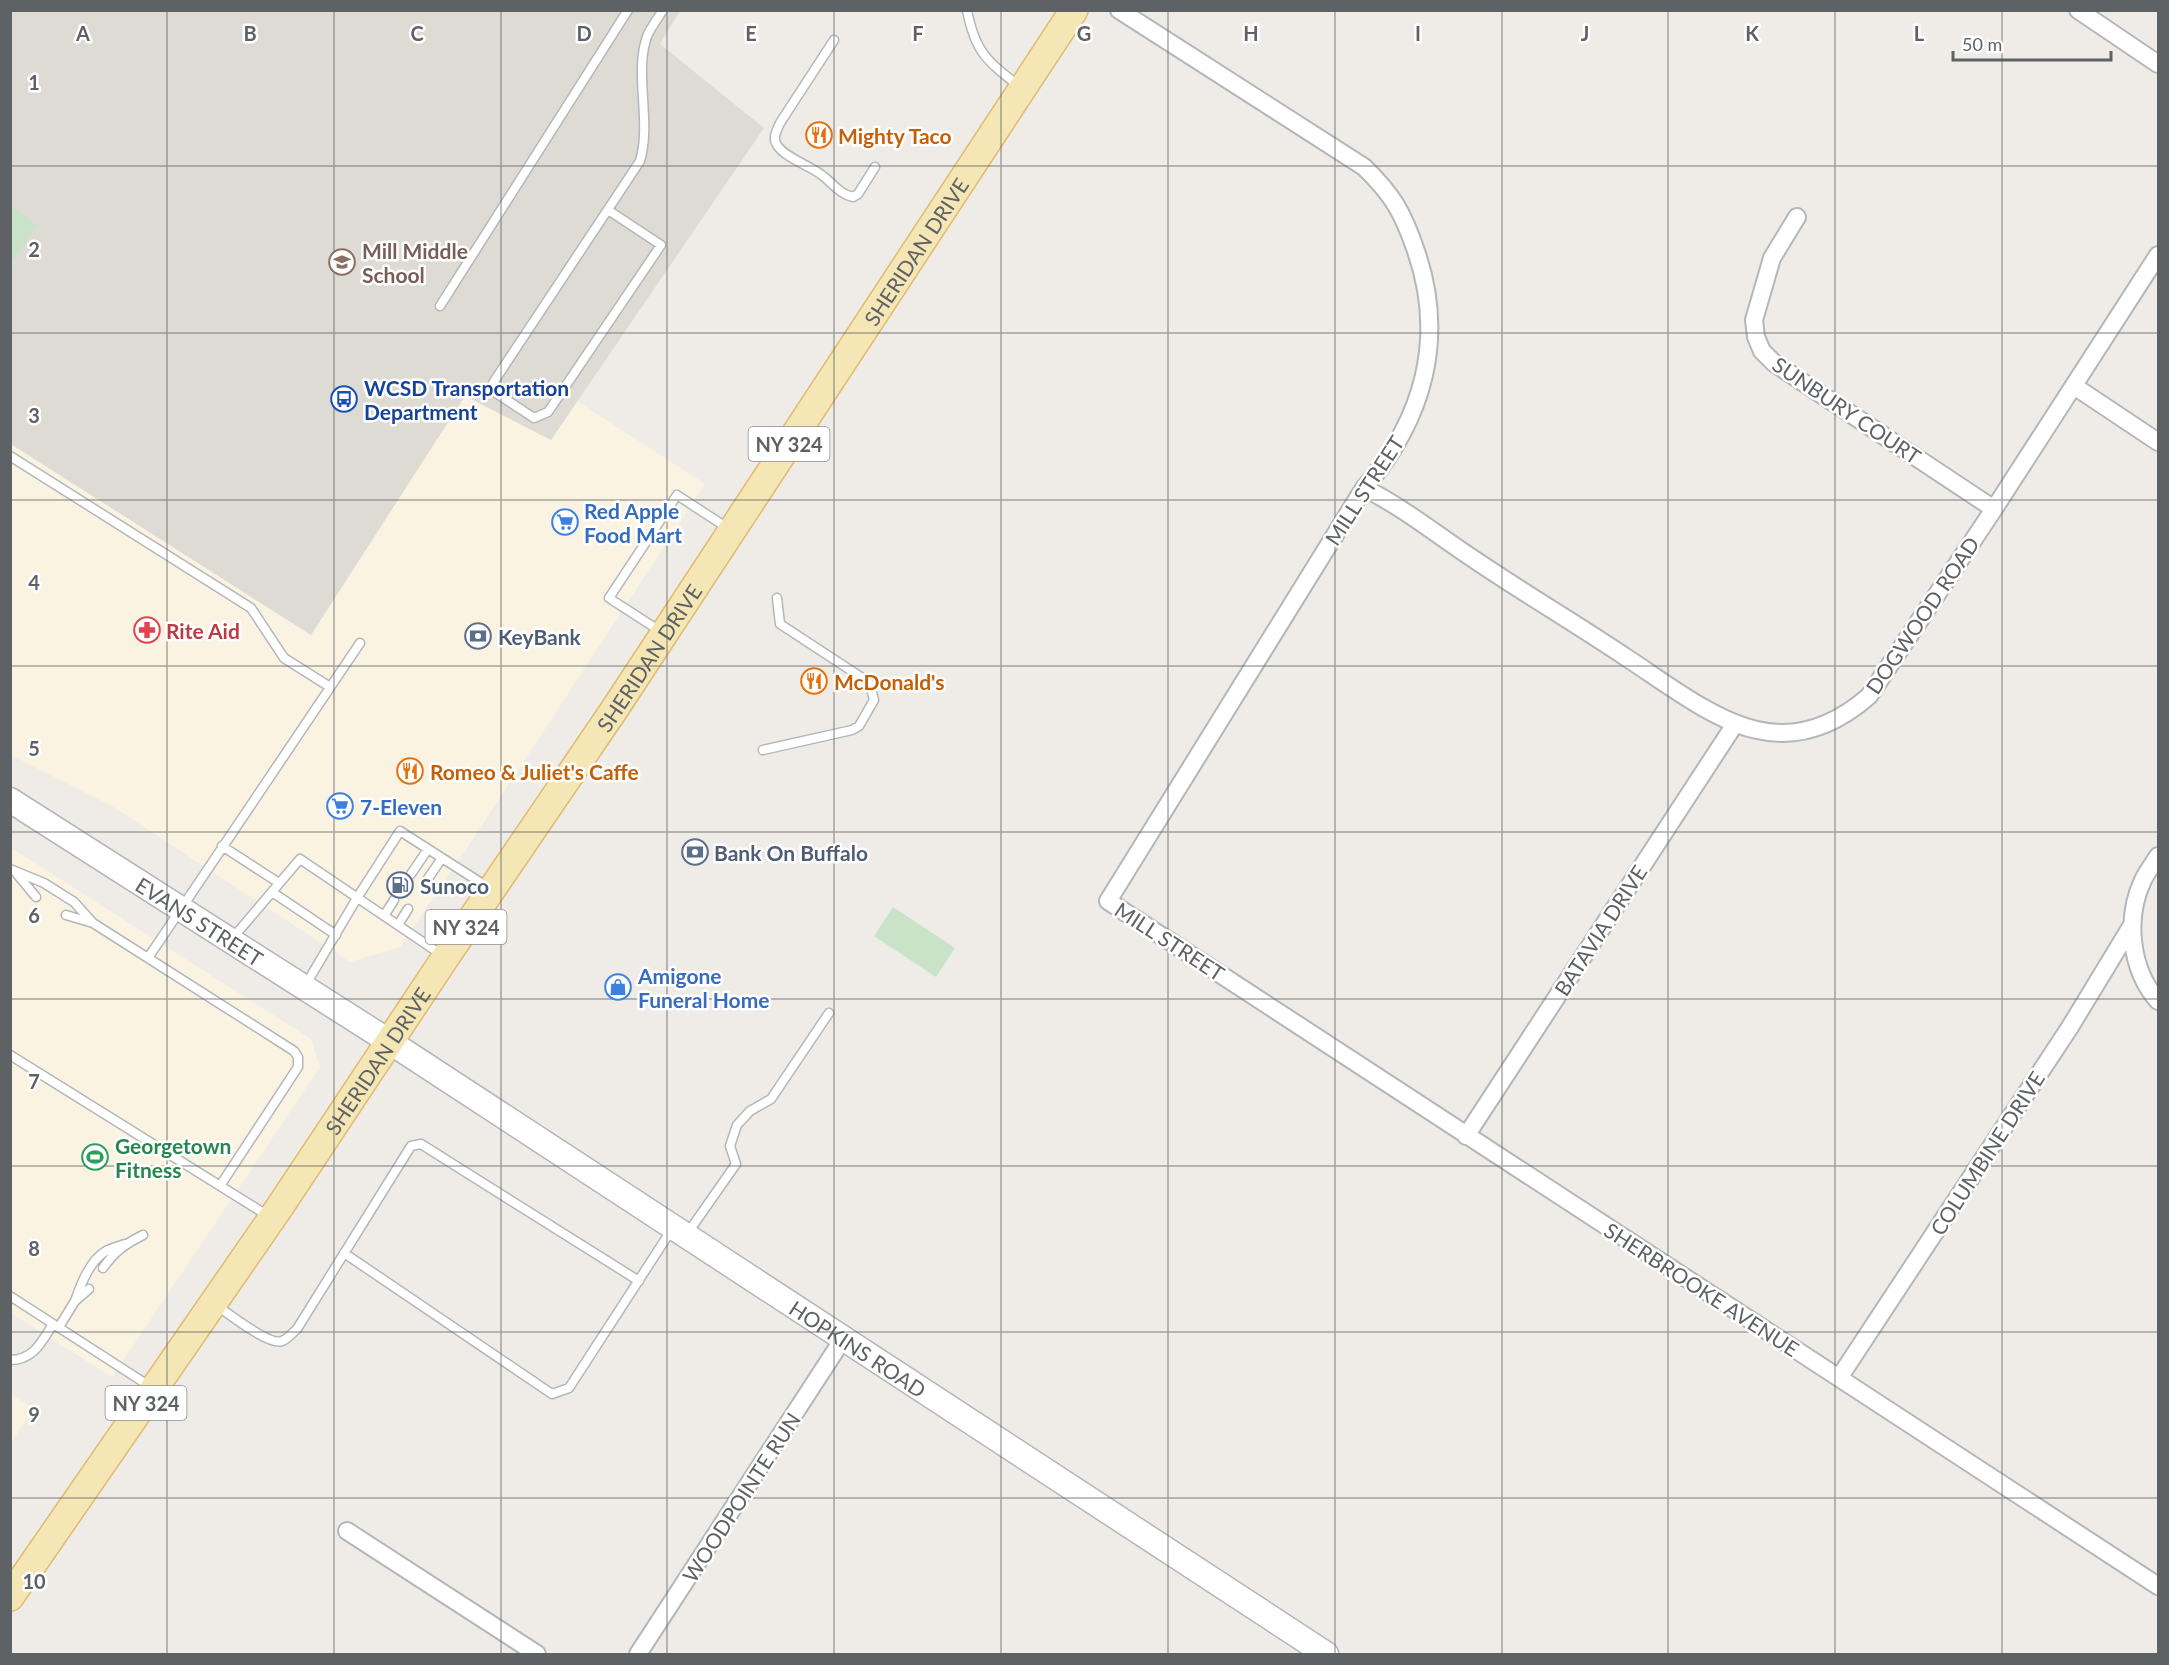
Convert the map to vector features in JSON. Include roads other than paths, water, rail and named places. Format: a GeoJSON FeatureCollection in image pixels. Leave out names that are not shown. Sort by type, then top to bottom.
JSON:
{"type":"FeatureCollection","features":[{"type":"Feature","properties":{"kind":"main road","name":"SHERIDAN DRIVE"},"geometry":{"type":"LineString","coordinates":[[10,1597],[272,1219],[445,957],[664,633],[1074,10]]}},
{"type":"Feature","properties":{"kind":"street","name":"MILL STREET"},"geometry":{"type":"LineString","coordinates":[[1119,10],[1364,167],[1385,187],[1401,211],[1425,276],[1430,304],[1430,345],[1425,377],[1414,408],[1392,450],[1364,488],[1108,901],[1247,990]]}},
{"type":"Feature","properties":{"kind":"street"},"geometry":{"type":"LineString","coordinates":[[2078,10],[2158,64]]}},
{"type":"Feature","properties":{"kind":"street","name":"SUNBURY COURT"},"geometry":{"type":"LineString","coordinates":[[1797,217],[1772,258],[1754,320],[1755,337],[1762,351],[1774,363],[1994,509]]}},
{"type":"Feature","properties":{"kind":"street","name":"DOGWOOD ROAD"},"geometry":{"type":"LineString","coordinates":[[1364,488],[1687,697],[1735,724],[1758,731],[1783,733],[1832,723],[1852,711],[1869,696],[1994,509],[2158,255]]}},
{"type":"Feature","properties":{"kind":"street"},"geometry":{"type":"LineString","coordinates":[[2074,386],[2158,442]]}},
{"type":"Feature","properties":{"kind":"street","name":"BATAVIA DRIVE"},"geometry":{"type":"LineString","coordinates":[[1466,1136],[1735,724]]}},
{"type":"Feature","properties":{"kind":"street","name":"EVANS STREET"},"geometry":{"type":"LineString","coordinates":[[10,800],[390,1042]]}},
{"type":"Feature","properties":{"kind":"street"},"geometry":{"type":"LineString","coordinates":[[2158,856],[2143,879],[2135,902],[2132,925],[2133,948],[2141,975],[2158,1001]]}},
{"type":"Feature","properties":{"kind":"street","name":"COLUMBINE DRIVE"},"geometry":{"type":"LineString","coordinates":[[1839,1378],[2070,1027],[2132,925]]}},
{"type":"Feature","properties":{"kind":"street","name":"SHERBROOKE AVENUE"},"geometry":{"type":"LineString","coordinates":[[1247,990],[1466,1136],[2158,1586]]}},
{"type":"Feature","properties":{"kind":"street","name":"HOPKINS ROAD"},"geometry":{"type":"LineString","coordinates":[[390,1042],[1326,1654]]}},
{"type":"Feature","properties":{"kind":"street","name":"WOODPOINTE RUN"},"geometry":{"type":"LineString","coordinates":[[639,1654],[843,1339]]}},
{"type":"Feature","properties":{"kind":"street"},"geometry":{"type":"LineString","coordinates":[[347,1531],[537,1654]]}},
{"type":"Feature","properties":{"kind":"lane"},"geometry":{"type":"LineString","coordinates":[[440,306],[628,10]]}},
{"type":"Feature","properties":{"kind":"lane"},"geometry":{"type":"LineString","coordinates":[[608,210],[661,245],[548,412],[534,418],[496,393],[492,389],[493,383],[640,160],[643,152],[644,50],[648,34],[663,10]]}},
{"type":"Feature","properties":{"kind":"lane"},"geometry":{"type":"LineString","coordinates":[[967,10],[971,33],[981,52],[989,62],[1022,89]]}},
{"type":"Feature","properties":{"kind":"lane"},"geometry":{"type":"LineString","coordinates":[[834,40],[780,123],[775,133],[775,143],[781,150],[848,196],[854,197],[858,194],[875,167]]}},
{"type":"Feature","properties":{"kind":"lane"},"geometry":{"type":"LineString","coordinates":[[10,456],[251,608],[284,658],[330,687]]}},
{"type":"Feature","properties":{"kind":"lane"},"geometry":{"type":"LineString","coordinates":[[664,633],[609,598],[677,495],[732,530]]}},
{"type":"Feature","properties":{"kind":"lane"},"geometry":{"type":"LineString","coordinates":[[763,750],[852,730],[859,726],[874,700],[870,684],[864,679],[780,624],[777,598]]}},
{"type":"Feature","properties":{"kind":"lane"},"geometry":{"type":"LineString","coordinates":[[148,958],[360,643]]}},
{"type":"Feature","properties":{"kind":"lane"},"geometry":{"type":"LineString","coordinates":[[305,988],[357,898],[400,831],[492,890]]}},
{"type":"Feature","properties":{"kind":"lane"},"geometry":{"type":"LineString","coordinates":[[222,846],[279,883]]}},
{"type":"Feature","properties":{"kind":"lane"},"geometry":{"type":"LineString","coordinates":[[411,874],[428,849]]}},
{"type":"Feature","properties":{"kind":"lane"},"geometry":{"type":"LineString","coordinates":[[424,883],[442,858]]}},
{"type":"Feature","properties":{"kind":"lane"},"geometry":{"type":"LineString","coordinates":[[231,941],[300,859],[445,957]]}},
{"type":"Feature","properties":{"kind":"lane"},"geometry":{"type":"LineString","coordinates":[[14,871],[36,897]]}},
{"type":"Feature","properties":{"kind":"lane"},"geometry":{"type":"LineString","coordinates":[[14,871],[44,883],[75,902],[93,923]]}},
{"type":"Feature","properties":{"kind":"lane"},"geometry":{"type":"LineString","coordinates":[[272,892],[336,935]]}},
{"type":"Feature","properties":{"kind":"lane"},"geometry":{"type":"LineString","coordinates":[[384,916],[394,900]]}},
{"type":"Feature","properties":{"kind":"lane"},"geometry":{"type":"LineString","coordinates":[[398,925],[408,909]]}},
{"type":"Feature","properties":{"kind":"lane"},"geometry":{"type":"LineString","coordinates":[[66,915],[93,923],[294,1051],[298,1058],[298,1067],[220,1186]]}},
{"type":"Feature","properties":{"kind":"lane"},"geometry":{"type":"LineString","coordinates":[[344,1253],[552,1394],[569,1388],[639,1281],[736,1164],[730,1146],[737,1125],[750,1110],[771,1099],[829,1013]]}},
{"type":"Feature","properties":{"kind":"lane"},"geometry":{"type":"LineString","coordinates":[[10,1055],[272,1219]]}},
{"type":"Feature","properties":{"kind":"lane"},"geometry":{"type":"LineString","coordinates":[[213,1303],[266,1338],[277,1342],[285,1341],[297,1329],[411,1146],[421,1144],[639,1281]]}},
{"type":"Feature","properties":{"kind":"lane"},"geometry":{"type":"LineString","coordinates":[[75,1301],[81,1284],[96,1260],[105,1251],[143,1235]]}},
{"type":"Feature","properties":{"kind":"lane"},"geometry":{"type":"LineString","coordinates":[[103,1268],[124,1244]]}},
{"type":"Feature","properties":{"kind":"lane"},"geometry":{"type":"LineString","coordinates":[[10,1360],[25,1358],[31,1354],[75,1301],[89,1289]]}},
{"type":"Feature","properties":{"kind":"lane"},"geometry":{"type":"LineString","coordinates":[[10,1296],[155,1390]]}},
{"type":"Feature","properties":{"kind":"place","name":"Mighty Taco"},"geometry":{"type":"Point","coordinates":[819,135]}},
{"type":"Feature","properties":{"kind":"place","name":"Mill Middle School"},"geometry":{"type":"Point","coordinates":[342,262]}},
{"type":"Feature","properties":{"kind":"place","name":"WCSD Transportation Department"},"geometry":{"type":"Point","coordinates":[344,399]}},
{"type":"Feature","properties":{"kind":"place","name":"Red Apple Food Mart"},"geometry":{"type":"Point","coordinates":[565,522]}},
{"type":"Feature","properties":{"kind":"place","name":"Rite Aid"},"geometry":{"type":"Point","coordinates":[147,630]}},
{"type":"Feature","properties":{"kind":"place","name":"KeyBank"},"geometry":{"type":"Point","coordinates":[478,636]}},
{"type":"Feature","properties":{"kind":"place","name":"McDonald's"},"geometry":{"type":"Point","coordinates":[814,681]}},
{"type":"Feature","properties":{"kind":"place","name":"Romeo & Juliet's Caffe"},"geometry":{"type":"Point","coordinates":[410,771]}},
{"type":"Feature","properties":{"kind":"place","name":"7-Eleven"},"geometry":{"type":"Point","coordinates":[340,806]}},
{"type":"Feature","properties":{"kind":"place","name":"Bank On Buffalo"},"geometry":{"type":"Point","coordinates":[695,852]}},
{"type":"Feature","properties":{"kind":"place","name":"Sunoco"},"geometry":{"type":"Point","coordinates":[400,885]}},
{"type":"Feature","properties":{"kind":"place","name":"Amigone Funeral Home"},"geometry":{"type":"Point","coordinates":[618,987]}},
{"type":"Feature","properties":{"kind":"place","name":"Georgetown Fitness"},"geometry":{"type":"Point","coordinates":[95,1157]}}]}
